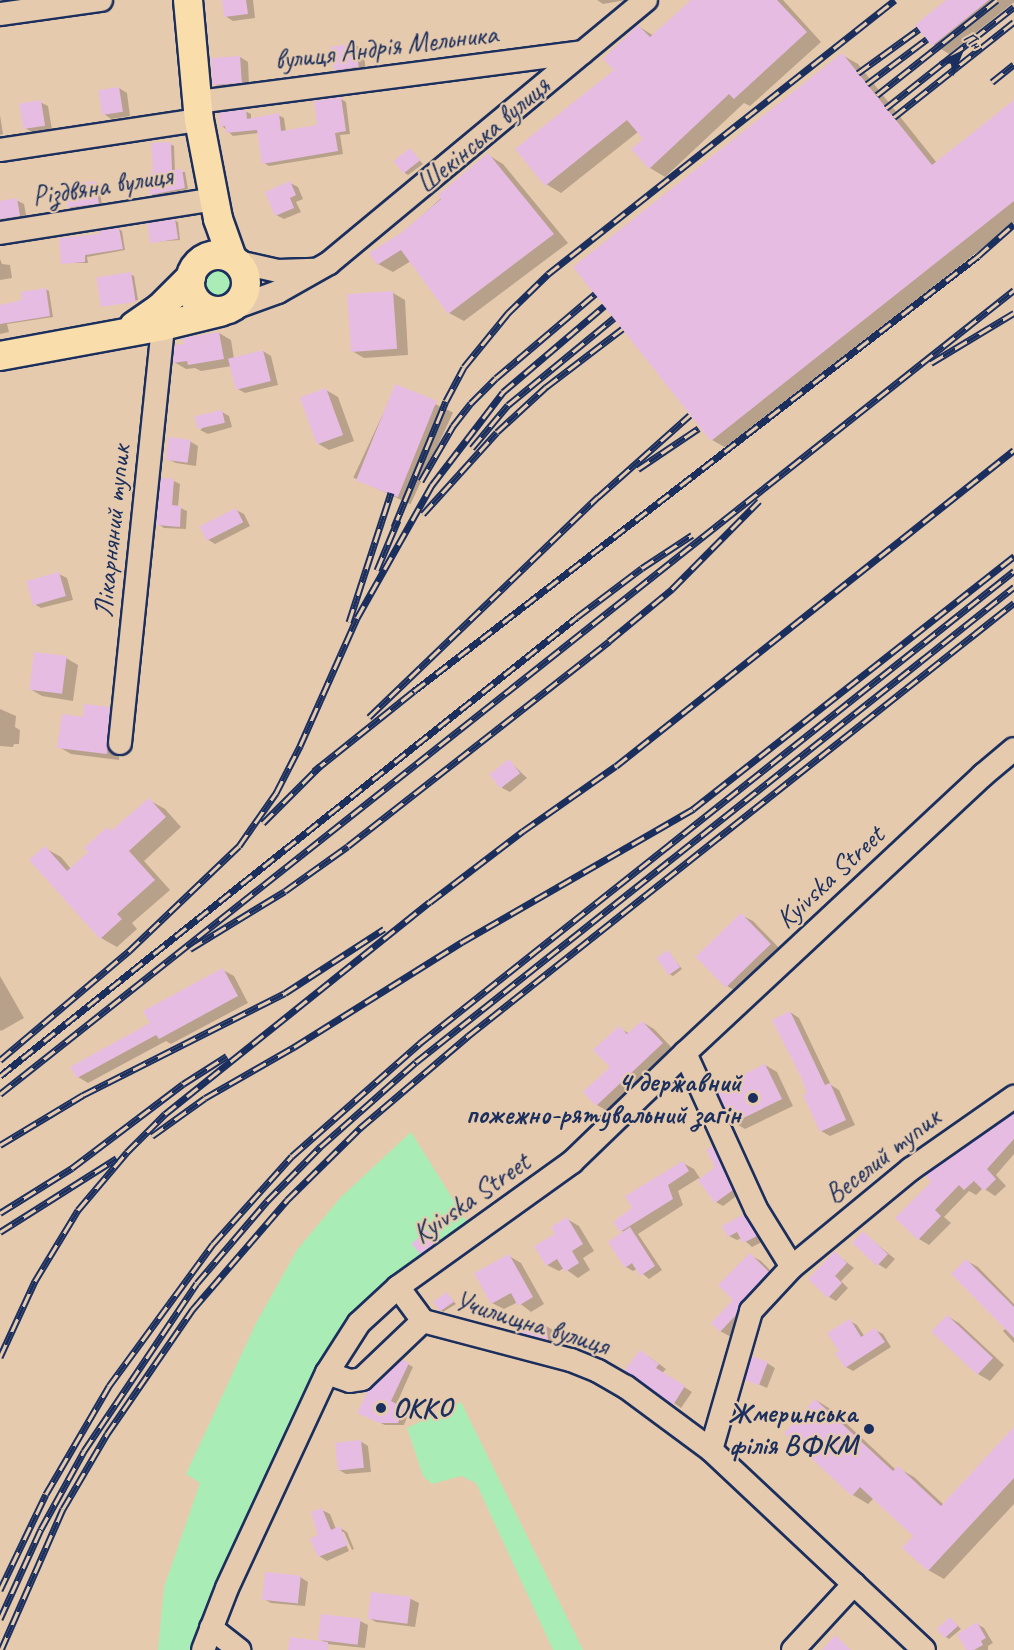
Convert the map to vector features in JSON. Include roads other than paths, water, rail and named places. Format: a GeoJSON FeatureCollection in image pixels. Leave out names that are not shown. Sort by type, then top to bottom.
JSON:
{"type":"FeatureCollection","features":[{"type":"Feature","properties":{"kind":"main road"},"geometry":{"type":"LineString","coordinates":[[191,9],[198,111],[214,199],[235,260],[246,275],[246,290],[227,310],[199,304],[191,292],[194,270],[214,199]]}},
{"type":"Feature","properties":{"kind":"main road"},"geometry":{"type":"LineString","coordinates":[[194,270],[210,256],[235,260]]}},
{"type":"Feature","properties":{"kind":"main road","name":"Шекінська вулиця"},"geometry":{"type":"LineString","coordinates":[[124,332],[160,308],[194,270]]}},
{"type":"Feature","properties":{"kind":"main road","name":"Шекінська вулиця"},"geometry":{"type":"LineString","coordinates":[[0,356],[163,326],[227,310]]}},
{"type":"Feature","properties":{"kind":"street"},"geometry":{"type":"LineString","coordinates":[[0,14],[100,0]]}},
{"type":"Feature","properties":{"kind":"street","name":"Шекінська вулиця"},"geometry":{"type":"LineString","coordinates":[[227,310],[278,292],[319,269],[646,0]]}},
{"type":"Feature","properties":{"kind":"street","name":"вулиця Андрія Мельника"},"geometry":{"type":"LineString","coordinates":[[0,150],[198,111],[582,52]]}},
{"type":"Feature","properties":{"kind":"street","name":"Різдвяна вулиця"},"geometry":{"type":"LineString","coordinates":[[0,233],[214,199]]}},
{"type":"Feature","properties":{"kind":"street"},"geometry":{"type":"LineString","coordinates":[[235,260],[278,271],[319,269]]}},
{"type":"Feature","properties":{"kind":"street","name":"Лікарняний тупик"},"geometry":{"type":"LineString","coordinates":[[120,743],[163,326]]}},
{"type":"Feature","properties":{"kind":"street","name":"Kyivska Street"},"geometry":{"type":"LineString","coordinates":[[203,1650],[327,1373],[359,1323],[398,1287],[566,1167],[685,1053],[983,775],[1014,749]]}},
{"type":"Feature","properties":{"kind":"street"},"geometry":{"type":"LineString","coordinates":[[685,1053],[756,1209],[792,1267]]}},
{"type":"Feature","properties":{"kind":"street","name":"Веселий тупик"},"geometry":{"type":"LineString","coordinates":[[711,1450],[751,1311],[792,1267],[911,1169],[1014,1097]]}},
{"type":"Feature","properties":{"kind":"street","name":"Училищна вулиця"},"geometry":{"type":"LineString","coordinates":[[398,1287],[423,1321],[571,1360],[598,1371],[626,1387],[711,1450],[924,1650]]}},
{"type":"Feature","properties":{"kind":"street"},"geometry":{"type":"LineString","coordinates":[[327,1373],[350,1381],[362,1378],[423,1321]]}},
{"type":"Feature","properties":{"kind":"street"},"geometry":{"type":"LineString","coordinates":[[793,1650],[854,1584]]}},
{"type":"Feature","properties":{"kind":"street"},"geometry":{"type":"LineString","coordinates":[[211,1628],[239,1650]]}},
{"type":"Feature","properties":{"kind":"railway"},"geometry":{"type":"LineString","coordinates":[[394,527],[446,401],[464,367],[508,313],[548,274],[895,0]]}},
{"type":"Feature","properties":{"kind":"railway"},"geometry":{"type":"LineString","coordinates":[[877,95],[997,0]]}},
{"type":"Feature","properties":{"kind":"railway"},"geometry":{"type":"LineString","coordinates":[[886,108],[1014,7]]}},
{"type":"Feature","properties":{"kind":"railway"},"geometry":{"type":"LineString","coordinates":[[894,117],[1014,22]]}},
{"type":"Feature","properties":{"kind":"railway"},"geometry":{"type":"LineString","coordinates":[[858,73],[919,29]]}},
{"type":"Feature","properties":{"kind":"railway"},"geometry":{"type":"LineString","coordinates":[[867,84],[927,39]]}},
{"type":"Feature","properties":{"kind":"railway"},"geometry":{"type":"LineString","coordinates":[[992,82],[1014,64]]}},
{"type":"Feature","properties":{"kind":"railway"},"geometry":{"type":"LineString","coordinates":[[314,771],[414,691],[978,256],[1014,224]]}},
{"type":"Feature","properties":{"kind":"railway"},"geometry":{"type":"LineString","coordinates":[[0,1094],[1014,290]]}},
{"type":"Feature","properties":{"kind":"railway"},"geometry":{"type":"LineString","coordinates":[[421,481],[453,426],[471,403],[496,378],[595,294]]}},
{"type":"Feature","properties":{"kind":"railway"},"geometry":{"type":"LineString","coordinates":[[0,1060],[129,951],[239,846],[276,793],[300,746],[357,618],[432,485],[503,392],[604,306]]}},
{"type":"Feature","properties":{"kind":"railway"},"geometry":{"type":"LineString","coordinates":[[931,363],[1014,313]]}},
{"type":"Feature","properties":{"kind":"railway"},"geometry":{"type":"LineString","coordinates":[[472,448],[508,405],[614,318]]}},
{"type":"Feature","properties":{"kind":"railway"},"geometry":{"type":"LineString","coordinates":[[423,514],[497,432],[546,387],[622,329]]}},
{"type":"Feature","properties":{"kind":"railway"},"geometry":{"type":"LineString","coordinates":[[369,717],[598,497],[690,415]]}},
{"type":"Feature","properties":{"kind":"railway"},"geometry":{"type":"LineString","coordinates":[[638,469],[699,428]]}},
{"type":"Feature","properties":{"kind":"railway"},"geometry":{"type":"LineString","coordinates":[[0,1357],[35,1281],[78,1210],[127,1152],[165,1114],[430,902],[523,831],[616,766],[1014,450]]}},
{"type":"Feature","properties":{"kind":"railway"},"geometry":{"type":"LineString","coordinates":[[349,622],[391,493]]}},
{"type":"Feature","properties":{"kind":"railway"},"geometry":{"type":"LineString","coordinates":[[190,949],[285,891],[348,846],[609,641],[672,589],[759,501]]}},
{"type":"Feature","properties":{"kind":"railway"},"geometry":{"type":"LineString","coordinates":[[377,570],[398,520]]}},
{"type":"Feature","properties":{"kind":"railway"},"geometry":{"type":"LineString","coordinates":[[0,1076],[577,617],[642,568],[692,535]]}},
{"type":"Feature","properties":{"kind":"railway"},"geometry":{"type":"LineString","coordinates":[[152,1136],[205,1098],[294,1047],[462,942],[693,809],[1014,556]]}},
{"type":"Feature","properties":{"kind":"railway"},"geometry":{"type":"LineString","coordinates":[[0,1590],[46,1494],[109,1386],[213,1244],[292,1156],[420,1043],[1014,571]]}},
{"type":"Feature","properties":{"kind":"railway"},"geometry":{"type":"LineString","coordinates":[[0,1619],[41,1529],[84,1451],[197,1283],[267,1201],[320,1147],[416,1062],[1014,587]]}},
{"type":"Feature","properties":{"kind":"railway"},"geometry":{"type":"LineString","coordinates":[[1,1650],[63,1509],[107,1434],[193,1309],[287,1200],[360,1128],[468,1036],[1014,603]]}},
{"type":"Feature","properties":{"kind":"railway"},"geometry":{"type":"LineString","coordinates":[[263,823],[320,766]]}},
{"type":"Feature","properties":{"kind":"railway"},"geometry":{"type":"LineString","coordinates":[[0,1145],[83,1095],[285,993],[384,929]]}},
{"type":"Feature","properties":{"kind":"railway"},"geometry":{"type":"LineString","coordinates":[[0,1213],[72,1168],[183,1084],[227,1056]]}},
{"type":"Feature","properties":{"kind":"railway"},"geometry":{"type":"LineString","coordinates":[[0,1232],[117,1158]]}},
{"type":"Feature","properties":{"kind":"place","name":"4 державний пожежно-рятувальний загін"},"geometry":{"type":"Point","coordinates":[753,1098]}},
{"type":"Feature","properties":{"kind":"place","name":"ОККО"},"geometry":{"type":"Point","coordinates":[381,1408]}},
{"type":"Feature","properties":{"kind":"place","name":"Жмеринська філія ВФКМ"},"geometry":{"type":"Point","coordinates":[869,1429]}}]}
